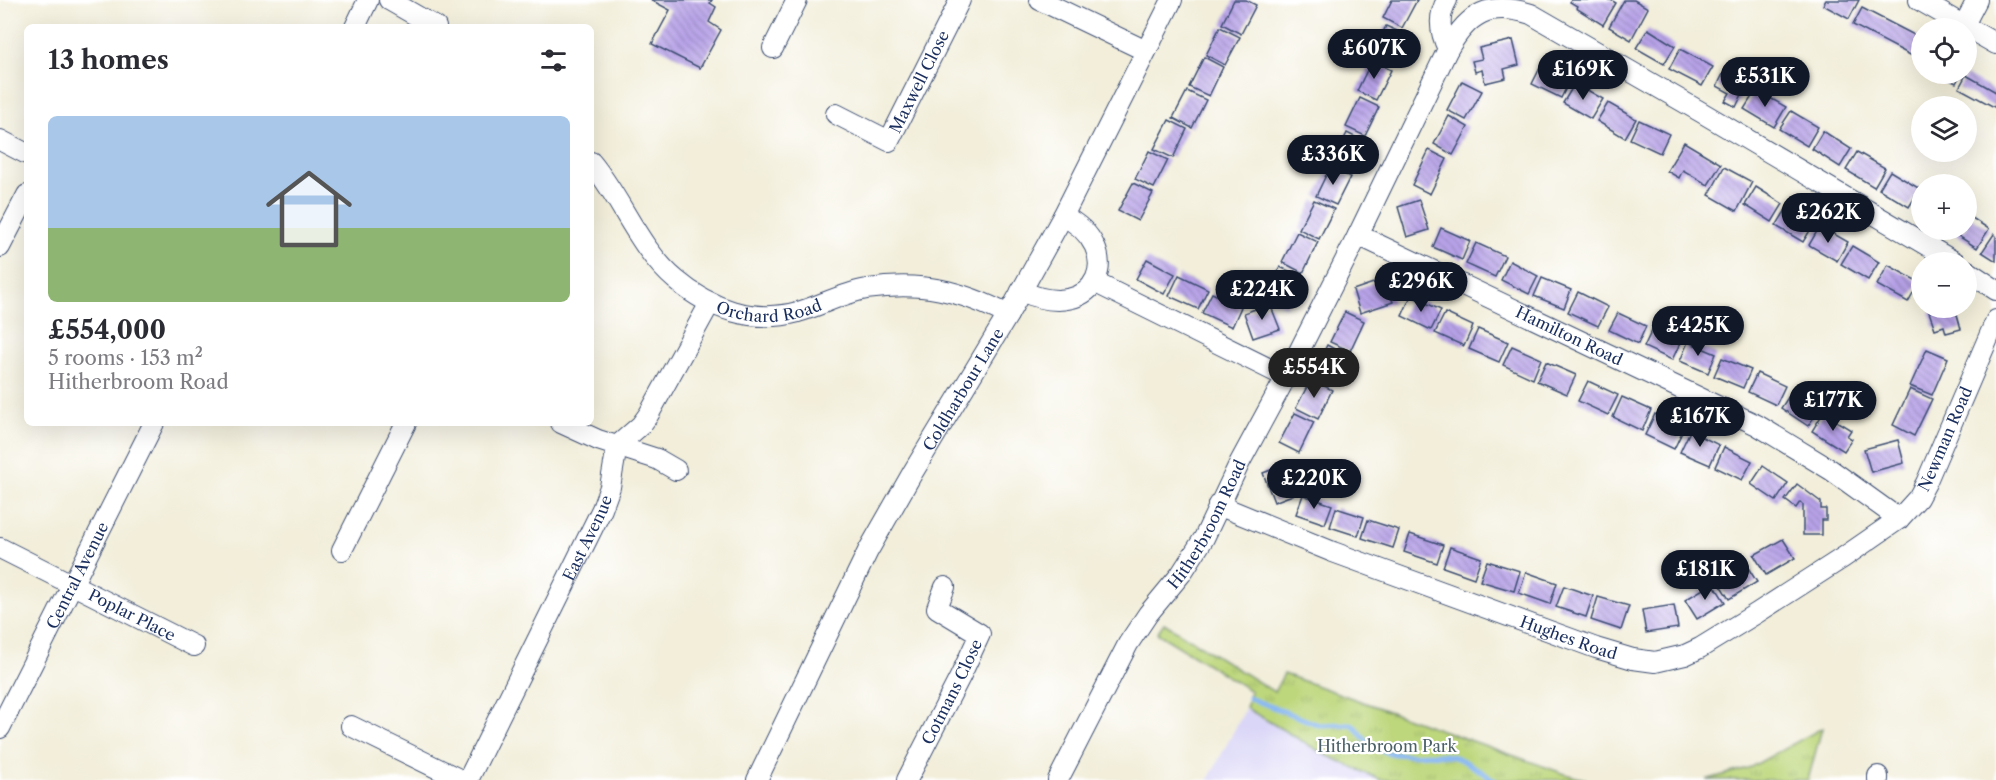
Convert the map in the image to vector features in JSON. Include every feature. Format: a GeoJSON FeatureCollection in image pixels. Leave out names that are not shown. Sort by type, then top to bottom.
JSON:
{"type":"FeatureCollection","features":[{"type":"Feature","properties":{"kind":"street"},"geometry":{"type":"LineString","coordinates":[[356,24],[368,0]]}},
{"type":"Feature","properties":{"kind":"street"},"geometry":{"type":"LineString","coordinates":[[389,0],[431,24]]}},
{"type":"Feature","properties":{"kind":"street"},"geometry":{"type":"LineString","coordinates":[[773,48],[797,0]]}},
{"type":"Feature","properties":{"kind":"street","name":"Maxwell Close"},"geometry":{"type":"LineString","coordinates":[[836,114],[889,141],[960,0]]}},
{"type":"Feature","properties":{"kind":"street"},"geometry":{"type":"LineString","coordinates":[[1040,0],[1146,51]]}},
{"type":"Feature","properties":{"kind":"street","name":"Coldharbour Lane"},"geometry":{"type":"LineString","coordinates":[[757,780],[880,530],[1008,315],[1063,216],[1172,0]]}},
{"type":"Feature","properties":{"kind":"street"},"geometry":{"type":"LineString","coordinates":[[1447,0],[1442,12],[1441,27],[1448,49]]}},
{"type":"Feature","properties":{"kind":"street"},"geometry":{"type":"LineString","coordinates":[[1539,0],[1544,20]]}},
{"type":"Feature","properties":{"kind":"street"},"geometry":{"type":"LineString","coordinates":[[1919,0],[1951,18]]}},
{"type":"Feature","properties":{"kind":"street"},"geometry":{"type":"LineString","coordinates":[[1968,18],[1977,0]]}},
{"type":"Feature","properties":{"kind":"street","name":"Hitherbroom Road"},"geometry":{"type":"LineString","coordinates":[[1058,780],[1128,644],[1148,614],[1181,574],[1203,538],[1358,235],[1448,49],[1466,24],[1480,13],[1506,9],[1522,11],[1544,20],[1938,252]]}},
{"type":"Feature","properties":{"kind":"street"},"geometry":{"type":"LineString","coordinates":[[1977,33],[1996,44]]}},
{"type":"Feature","properties":{"kind":"street"},"geometry":{"type":"LineString","coordinates":[[0,140],[24,152]]}},
{"type":"Feature","properties":{"kind":"street","name":"Orchard Road"},"geometry":{"type":"LineString","coordinates":[[594,171],[654,258],[683,286],[710,303],[739,314],[775,315],[798,312],[849,292],[916,286],[966,295],[1008,315]]}},
{"type":"Feature","properties":{"kind":"street"},"geometry":{"type":"LineString","coordinates":[[0,247],[24,201]]}},
{"type":"Feature","properties":{"kind":"street"},"geometry":{"type":"LineString","coordinates":[[1021,291],[1042,298],[1068,300],[1086,292],[1094,282],[1099,265],[1095,249],[1079,226],[1063,216]]}},
{"type":"Feature","properties":{"kind":"street","name":"Hamilton Road"},"geometry":{"type":"LineString","coordinates":[[1358,235],[1756,425],[1831,470],[1899,519]]}},
{"type":"Feature","properties":{"kind":"street"},"geometry":{"type":"LineString","coordinates":[[1977,277],[1996,290]]}},
{"type":"Feature","properties":{"kind":"street"},"geometry":{"type":"LineString","coordinates":[[1094,282],[1286,377]]}},
{"type":"Feature","properties":{"kind":"street"},"geometry":{"type":"LineString","coordinates":[[617,446],[641,425],[649,414],[710,303]]}},
{"type":"Feature","properties":{"kind":"street","name":"Newman Road"},"geometry":{"type":"LineString","coordinates":[[1899,519],[1918,498],[1926,483],[1996,320]]}},
{"type":"Feature","properties":{"kind":"street","name":"Central Avenue"},"geometry":{"type":"LineString","coordinates":[[0,728],[152,426]]}},
{"type":"Feature","properties":{"kind":"street"},"geometry":{"type":"LineString","coordinates":[[342,550],[404,426]]}},
{"type":"Feature","properties":{"kind":"street"},"geometry":{"type":"LineString","coordinates":[[567,426],[586,435],[648,455],[676,470]]}},
{"type":"Feature","properties":{"kind":"street","name":"East Avenue"},"geometry":{"type":"LineString","coordinates":[[468,780],[602,509],[612,477],[617,446]]}},
{"type":"Feature","properties":{"kind":"street","name":"Hughes Road"},"geometry":{"type":"LineString","coordinates":[[1218,505],[1333,552],[1585,644],[1633,659],[1654,662],[1673,659],[1700,648],[1834,564],[1899,519]]}},
{"type":"Feature","properties":{"kind":"street","name":"Poplar Place"},"geometry":{"type":"LineString","coordinates":[[0,548],[194,646]]}},
{"type":"Feature","properties":{"kind":"street","name":"Cotmans Close"},"geometry":{"type":"LineString","coordinates":[[907,780],[980,634],[937,608],[945,587]]}},
{"type":"Feature","properties":{"kind":"street"},"geometry":{"type":"LineString","coordinates":[[351,726],[461,780]]}},
{"type":"Feature","properties":{"kind":"shaded area"},"geometry":{"type":"Polygon","coordinates":[[[1246,708],[1324,754],[1381,780],[1208,780],[1246,708]]]}},
{"type":"Feature","properties":{"kind":"green space","name":"Hitherbroom Park"},"geometry":{"type":"Polygon","coordinates":[[[1164,623],[1274,692],[1284,674],[1568,775],[1588,780],[1381,780],[1324,754],[1246,708],[1251,691],[1157,633],[1164,623]]]}},
{"type":"Feature","properties":{"kind":"green space"},"geometry":{"type":"Polygon","coordinates":[[[1822,728],[1808,780],[1706,780],[1751,767],[1822,728]]]}},
{"type":"Feature","properties":{"kind":"building"},"geometry":{"type":"Polygon","coordinates":[[[651,0],[712,0],[710,3],[716,7],[709,22],[721,30],[700,68],[652,44],[670,10],[651,0]]]}},
{"type":"Feature","properties":{"kind":"building"},"geometry":{"type":"Polygon","coordinates":[[[1234,0],[1246,0],[1256,5],[1241,34],[1222,24],[1234,0]]]}},
{"type":"Feature","properties":{"kind":"building"},"geometry":{"type":"Polygon","coordinates":[[[1392,0],[1417,0],[1402,28],[1383,18],[1392,0]]]}},
{"type":"Feature","properties":{"kind":"building"},"geometry":{"type":"Polygon","coordinates":[[[1571,0],[1611,0],[1616,3],[1603,25],[1576,8],[1577,6],[1570,2],[1571,0]]]}},
{"type":"Feature","properties":{"kind":"building"},"geometry":{"type":"Polygon","coordinates":[[[1624,0],[1634,0],[1648,8],[1631,40],[1609,27],[1624,0]]]}},
{"type":"Feature","properties":{"kind":"building"},"geometry":{"type":"Polygon","coordinates":[[[1826,0],[1859,0],[1849,19],[1823,5],[1826,0]]]}},
{"type":"Feature","properties":{"kind":"building"},"geometry":{"type":"Polygon","coordinates":[[[1862,8],[1911,33],[1911,55],[1853,25],[1862,8]]]}},
{"type":"Feature","properties":{"kind":"building"},"geometry":{"type":"Polygon","coordinates":[[[1386,26],[1404,34],[1390,64],[1372,55],[1386,26]]]}},
{"type":"Feature","properties":{"kind":"building"},"geometry":{"type":"Polygon","coordinates":[[[1220,27],[1240,37],[1225,65],[1206,55],[1220,27]]]}},
{"type":"Feature","properties":{"kind":"building"},"geometry":{"type":"Polygon","coordinates":[[[1648,29],[1675,46],[1664,64],[1636,48],[1648,29]]]}},
{"type":"Feature","properties":{"kind":"building"},"geometry":{"type":"Polygon","coordinates":[[[1513,40],[1519,65],[1504,69],[1506,78],[1485,83],[1482,70],[1475,72],[1472,61],[1482,59],[1479,48],[1513,40]]]}},
{"type":"Feature","properties":{"kind":"building"},"geometry":{"type":"Polygon","coordinates":[[[1680,49],[1713,67],[1702,86],[1669,69],[1680,49]]]}},
{"type":"Feature","properties":{"kind":"building"},"geometry":{"type":"Polygon","coordinates":[[[1204,57],[1223,67],[1209,96],[1189,87],[1204,57]]]}},
{"type":"Feature","properties":{"kind":"building"},"geometry":{"type":"Polygon","coordinates":[[[1372,60],[1391,70],[1376,100],[1357,91],[1372,60]]]}},
{"type":"Feature","properties":{"kind":"building"},"geometry":{"type":"Polygon","coordinates":[[[1542,64],[1571,78],[1561,98],[1532,84],[1542,64]]]}},
{"type":"Feature","properties":{"kind":"building"},"geometry":{"type":"Polygon","coordinates":[[[1723,74],[1746,86],[1736,107],[1725,101],[1730,93],[1717,86],[1723,74]]]}},
{"type":"Feature","properties":{"kind":"building"},"geometry":{"type":"Polygon","coordinates":[[[1462,81],[1482,91],[1466,120],[1447,110],[1462,81]]]}},
{"type":"Feature","properties":{"kind":"building"},"geometry":{"type":"Polygon","coordinates":[[[1977,81],[1996,92],[1996,108],[1977,96],[1959,88],[1961,84],[1977,84],[1977,81]]]}},
{"type":"Feature","properties":{"kind":"building"},"geometry":{"type":"Polygon","coordinates":[[[1575,83],[1603,99],[1591,119],[1563,103],[1575,83]]]}},
{"type":"Feature","properties":{"kind":"building"},"geometry":{"type":"Polygon","coordinates":[[[1756,90],[1786,107],[1774,127],[1744,109],[1756,90]]]}},
{"type":"Feature","properties":{"kind":"building"},"geometry":{"type":"Polygon","coordinates":[[[1187,91],[1206,100],[1192,128],[1173,118],[1187,91]]]}},
{"type":"Feature","properties":{"kind":"building"},"geometry":{"type":"Polygon","coordinates":[[[1360,98],[1379,107],[1365,136],[1346,127],[1360,98]]]}},
{"type":"Feature","properties":{"kind":"building"},"geometry":{"type":"Polygon","coordinates":[[[1608,103],[1636,119],[1625,138],[1597,121],[1608,103]]]}},
{"type":"Feature","properties":{"kind":"building"},"geometry":{"type":"Polygon","coordinates":[[[1791,111],[1818,127],[1807,146],[1779,129],[1791,111]]]}},
{"type":"Feature","properties":{"kind":"building"},"geometry":{"type":"Polygon","coordinates":[[[1449,116],[1468,127],[1453,155],[1434,144],[1449,116]]]}},
{"type":"Feature","properties":{"kind":"building"},"geometry":{"type":"Polygon","coordinates":[[[1169,120],[1187,129],[1173,158],[1154,149],[1169,120]]]}},
{"type":"Feature","properties":{"kind":"building"},"geometry":{"type":"Polygon","coordinates":[[[1639,120],[1669,134],[1660,153],[1630,139],[1639,120]]]}},
{"type":"Feature","properties":{"kind":"building"},"geometry":{"type":"Polygon","coordinates":[[[1823,131],[1851,149],[1840,167],[1812,149],[1823,131]]]}},
{"type":"Feature","properties":{"kind":"building"},"geometry":{"type":"Polygon","coordinates":[[[1347,133],[1367,143],[1352,172],[1333,162],[1347,133]]]}},
{"type":"Feature","properties":{"kind":"building"},"geometry":{"type":"Polygon","coordinates":[[[1684,142],[1721,164],[1708,185],[1683,170],[1679,178],[1667,171],[1684,142]]]}},
{"type":"Feature","properties":{"kind":"building"},"geometry":{"type":"Polygon","coordinates":[[[1429,150],[1447,159],[1430,194],[1412,185],[1429,150]]]}},
{"type":"Feature","properties":{"kind":"building"},"geometry":{"type":"Polygon","coordinates":[[[1149,151],[1168,160],[1154,188],[1135,179],[1149,151]]]}},
{"type":"Feature","properties":{"kind":"building"},"geometry":{"type":"Polygon","coordinates":[[[1857,152],[1885,168],[1874,187],[1846,170],[1857,152]]]}},
{"type":"Feature","properties":{"kind":"building"},"geometry":{"type":"Polygon","coordinates":[[[1330,167],[1350,177],[1336,205],[1316,196],[1330,167]]]}},
{"type":"Feature","properties":{"kind":"building"},"geometry":{"type":"Polygon","coordinates":[[[1724,167],[1752,182],[1737,211],[1709,195],[1724,167]]]}},
{"type":"Feature","properties":{"kind":"building"},"geometry":{"type":"Polygon","coordinates":[[[1890,171],[1911,184],[1911,204],[1909,207],[1879,189],[1890,171]]]}},
{"type":"Feature","properties":{"kind":"building"},"geometry":{"type":"Polygon","coordinates":[[[1133,183],[1153,193],[1138,221],[1118,211],[1133,183]]]}},
{"type":"Feature","properties":{"kind":"building"},"geometry":{"type":"Polygon","coordinates":[[[1756,187],[1783,204],[1772,222],[1745,205],[1756,187]]]}},
{"type":"Feature","properties":{"kind":"building"},"geometry":{"type":"Polygon","coordinates":[[[1314,200],[1334,209],[1319,239],[1299,229],[1314,200]]]}},
{"type":"Feature","properties":{"kind":"building"},"geometry":{"type":"Polygon","coordinates":[[[1419,200],[1429,230],[1407,237],[1398,207],[1419,200]]]}},
{"type":"Feature","properties":{"kind":"building"},"geometry":{"type":"Polygon","coordinates":[[[1787,208],[1814,224],[1803,242],[1776,226],[1787,208]]]}},
{"type":"Feature","properties":{"kind":"building"},"geometry":{"type":"Polygon","coordinates":[[[1977,221],[1989,229],[1977,248],[1965,240],[1977,240],[1977,221]]]}},
{"type":"Feature","properties":{"kind":"building"},"geometry":{"type":"Polygon","coordinates":[[[1820,226],[1848,242],[1837,261],[1809,245],[1820,226]]]}},
{"type":"Feature","properties":{"kind":"building"},"geometry":{"type":"Polygon","coordinates":[[[1441,228],[1470,241],[1462,260],[1433,247],[1441,228]]]}},
{"type":"Feature","properties":{"kind":"building"},"geometry":{"type":"Polygon","coordinates":[[[1297,232],[1318,242],[1303,273],[1282,262],[1297,232]]]}},
{"type":"Feature","properties":{"kind":"building"},"geometry":{"type":"Polygon","coordinates":[[[1994,234],[1996,236],[1996,261],[1982,252],[1994,234]]]}},
{"type":"Feature","properties":{"kind":"building"},"geometry":{"type":"Polygon","coordinates":[[[1476,243],[1505,256],[1495,277],[1466,264],[1476,243]]]}},
{"type":"Feature","properties":{"kind":"building"},"geometry":{"type":"Polygon","coordinates":[[[1852,246],[1879,262],[1868,280],[1841,264],[1852,246]]]}},
{"type":"Feature","properties":{"kind":"building"},"geometry":{"type":"Polygon","coordinates":[[[1147,259],[1175,274],[1164,294],[1136,279],[1147,259]]]}},
{"type":"Feature","properties":{"kind":"building"},"geometry":{"type":"Polygon","coordinates":[[[1510,261],[1538,276],[1529,294],[1501,280],[1510,261]]]}},
{"type":"Feature","properties":{"kind":"building"},"geometry":{"type":"Polygon","coordinates":[[[1888,265],[1911,278],[1911,297],[1908,302],[1877,285],[1888,265]]]}},
{"type":"Feature","properties":{"kind":"building"},"geometry":{"type":"Polygon","coordinates":[[[1280,267],[1300,276],[1286,307],[1265,297],[1280,267]]]}},
{"type":"Feature","properties":{"kind":"building"},"geometry":{"type":"Polygon","coordinates":[[[1179,275],[1208,289],[1198,309],[1169,296],[1179,275]]]}},
{"type":"Feature","properties":{"kind":"building"},"geometry":{"type":"Polygon","coordinates":[[[1542,278],[1571,290],[1564,308],[1534,296],[1542,278]]]}},
{"type":"Feature","properties":{"kind":"building"},"geometry":{"type":"Polygon","coordinates":[[[1385,279],[1393,302],[1360,313],[1353,290],[1385,279]]]}},
{"type":"Feature","properties":{"kind":"building"},"geometry":{"type":"Polygon","coordinates":[[[1578,292],[1608,307],[1598,326],[1568,312],[1578,292]]]}},
{"type":"Feature","properties":{"kind":"building"},"geometry":{"type":"Polygon","coordinates":[[[1212,293],[1241,307],[1232,327],[1202,313],[1212,293]]]}},
{"type":"Feature","properties":{"kind":"building"},"geometry":{"type":"Polygon","coordinates":[[[1411,296],[1441,310],[1431,330],[1402,316],[1411,296]]]}},
{"type":"Feature","properties":{"kind":"building"},"geometry":{"type":"Polygon","coordinates":[[[1270,304],[1280,329],[1253,338],[1244,313],[1270,304]]]}},
{"type":"Feature","properties":{"kind":"building"},"geometry":{"type":"Polygon","coordinates":[[[1345,312],[1364,321],[1350,351],[1330,342],[1345,312]]]}},
{"type":"Feature","properties":{"kind":"building"},"geometry":{"type":"Polygon","coordinates":[[[1445,313],[1473,326],[1464,346],[1435,333],[1445,313]]]}},
{"type":"Feature","properties":{"kind":"building"},"geometry":{"type":"Polygon","coordinates":[[[1618,313],[1646,326],[1638,344],[1609,330],[1618,313]]]}},
{"type":"Feature","properties":{"kind":"building"},"geometry":{"type":"Polygon","coordinates":[[[1931,318],[1958,318],[1961,329],[1946,333],[1944,326],[1935,329],[1931,318]]]}},
{"type":"Feature","properties":{"kind":"building"},"geometry":{"type":"Polygon","coordinates":[[[1653,328],[1681,341],[1672,360],[1644,347],[1653,328]]]}},
{"type":"Feature","properties":{"kind":"building"},"geometry":{"type":"Polygon","coordinates":[[[1478,329],[1508,342],[1499,362],[1469,349],[1478,329]]]}},
{"type":"Feature","properties":{"kind":"building"},"geometry":{"type":"Polygon","coordinates":[[[1688,342],[1716,354],[1708,373],[1680,361],[1688,342]]]}},
{"type":"Feature","properties":{"kind":"building"},"geometry":{"type":"Polygon","coordinates":[[[1327,345],[1347,356],[1332,385],[1312,375],[1327,345]]]}},
{"type":"Feature","properties":{"kind":"building"},"geometry":{"type":"Polygon","coordinates":[[[1512,346],[1541,359],[1533,379],[1503,365],[1512,346]]]}},
{"type":"Feature","properties":{"kind":"building"},"geometry":{"type":"Polygon","coordinates":[[[1927,349],[1948,358],[1932,395],[1910,386],[1927,349]]]}},
{"type":"Feature","properties":{"kind":"building"},"geometry":{"type":"Polygon","coordinates":[[[1722,358],[1751,370],[1743,388],[1714,376],[1722,358]]]}},
{"type":"Feature","properties":{"kind":"building"},"geometry":{"type":"Polygon","coordinates":[[[1546,362],[1576,375],[1567,394],[1537,381],[1546,362]]]}},
{"type":"Feature","properties":{"kind":"building"},"geometry":{"type":"Polygon","coordinates":[[[1757,373],[1785,386],[1776,405],[1748,392],[1757,373]]]}},
{"type":"Feature","properties":{"kind":"building"},"geometry":{"type":"Polygon","coordinates":[[[1311,379],[1332,390],[1318,419],[1296,408],[1311,379]]]}},
{"type":"Feature","properties":{"kind":"building"},"geometry":{"type":"Polygon","coordinates":[[[1588,381],[1618,395],[1608,415],[1578,401],[1588,381]]]}},
{"type":"Feature","properties":{"kind":"building"},"geometry":{"type":"Polygon","coordinates":[[[1910,389],[1932,399],[1914,436],[1893,425],[1910,389]]]}},
{"type":"Feature","properties":{"kind":"building"},"geometry":{"type":"Polygon","coordinates":[[[1793,390],[1820,408],[1808,426],[1781,408],[1793,390]]]}},
{"type":"Feature","properties":{"kind":"building"},"geometry":{"type":"Polygon","coordinates":[[[1622,397],[1651,410],[1642,431],[1613,417],[1622,397]]]}},
{"type":"Feature","properties":{"kind":"building"},"geometry":{"type":"Polygon","coordinates":[[[1295,413],[1314,422],[1299,453],[1279,443],[1295,413]]]}},
{"type":"Feature","properties":{"kind":"building"},"geometry":{"type":"Polygon","coordinates":[[[1823,413],[1851,430],[1847,436],[1852,439],[1844,451],[1812,431],[1823,413]]]}},
{"type":"Feature","properties":{"kind":"building"},"geometry":{"type":"Polygon","coordinates":[[[1655,414],[1684,428],[1674,449],[1645,435],[1655,414]]]}},
{"type":"Feature","properties":{"kind":"building"},"geometry":{"type":"Polygon","coordinates":[[[1690,431],[1719,445],[1710,465],[1680,452],[1690,431]]]}},
{"type":"Feature","properties":{"kind":"building"},"geometry":{"type":"Polygon","coordinates":[[[1898,440],[1904,463],[1871,472],[1864,449],[1898,440]]]}},
{"type":"Feature","properties":{"kind":"building"},"geometry":{"type":"Polygon","coordinates":[[[1724,447],[1752,461],[1742,480],[1715,467],[1724,447]]]}},
{"type":"Feature","properties":{"kind":"building"},"geometry":{"type":"Polygon","coordinates":[[[1284,465],[1295,494],[1274,502],[1263,473],[1284,465]]]}},
{"type":"Feature","properties":{"kind":"building"},"geometry":{"type":"Polygon","coordinates":[[[1763,466],[1788,483],[1776,501],[1751,484],[1763,466]]]}},
{"type":"Feature","properties":{"kind":"building"},"geometry":{"type":"Polygon","coordinates":[[[1797,484],[1821,502],[1821,509],[1826,509],[1826,520],[1822,520],[1822,535],[1803,535],[1803,505],[1800,502],[1796,508],[1785,500],[1797,484]]]}},
{"type":"Feature","properties":{"kind":"building"},"geometry":{"type":"Polygon","coordinates":[[[1303,495],[1332,505],[1325,524],[1296,514],[1303,495]]]}},
{"type":"Feature","properties":{"kind":"building"},"geometry":{"type":"Polygon","coordinates":[[[1336,508],[1364,517],[1358,536],[1330,527],[1336,508]]]}},
{"type":"Feature","properties":{"kind":"building"},"geometry":{"type":"Polygon","coordinates":[[[1368,520],[1399,530],[1393,548],[1362,538],[1368,520]]]}},
{"type":"Feature","properties":{"kind":"building"},"geometry":{"type":"Polygon","coordinates":[[[1410,534],[1443,545],[1437,563],[1404,552],[1410,534]]]}},
{"type":"Feature","properties":{"kind":"building"},"geometry":{"type":"Polygon","coordinates":[[[1783,539],[1795,558],[1766,575],[1754,555],[1783,539]]]}},
{"type":"Feature","properties":{"kind":"building"},"geometry":{"type":"Polygon","coordinates":[[[1450,547],[1481,558],[1474,578],[1443,567],[1450,547]]]}},
{"type":"Feature","properties":{"kind":"building"},"geometry":{"type":"Polygon","coordinates":[[[1487,561],[1520,571],[1514,591],[1480,581],[1487,561]]]}},
{"type":"Feature","properties":{"kind":"building"},"geometry":{"type":"Polygon","coordinates":[[[1745,563],[1757,582],[1729,599],[1717,580],[1745,563]]]}},
{"type":"Feature","properties":{"kind":"building"},"geometry":{"type":"Polygon","coordinates":[[[1526,572],[1557,583],[1550,604],[1519,593],[1526,572]]]}},
{"type":"Feature","properties":{"kind":"building"},"geometry":{"type":"Polygon","coordinates":[[[1713,583],[1725,602],[1697,619],[1685,600],[1713,583]]]}},
{"type":"Feature","properties":{"kind":"building"},"geometry":{"type":"Polygon","coordinates":[[[1564,586],[1593,596],[1586,617],[1556,607],[1564,586]]]}},
{"type":"Feature","properties":{"kind":"building"},"geometry":{"type":"Polygon","coordinates":[[[1598,597],[1629,606],[1621,630],[1591,620],[1598,597]]]}},
{"type":"Feature","properties":{"kind":"building"},"geometry":{"type":"Polygon","coordinates":[[[1674,605],[1678,628],[1646,633],[1642,610],[1674,605]]]}},
{"type":"Feature","properties":{"kind":"waterway"},"geometry":{"type":"LineString","coordinates":[[1249,698],[1319,725],[1352,724],[1368,743],[1391,753],[1454,757],[1495,780]]}}]}
